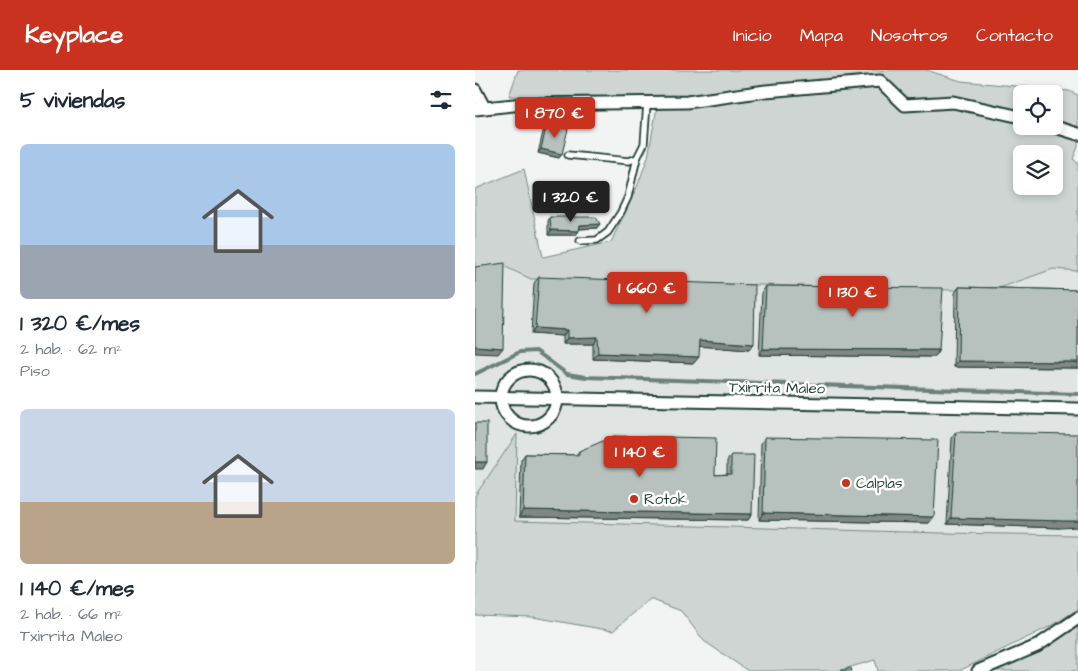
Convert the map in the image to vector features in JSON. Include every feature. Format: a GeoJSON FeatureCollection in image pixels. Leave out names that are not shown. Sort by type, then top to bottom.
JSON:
{"type":"FeatureCollection","features":[{"type":"Feature","properties":{"kind":"street"},"geometry":{"type":"LineString","coordinates":[[475,90],[480,108],[523,104],[687,102],[766,91],[880,81],[905,105],[953,102],[1013,115]]}},
{"type":"Feature","properties":{"kind":"street"},"geometry":{"type":"LineString","coordinates":[[1063,129],[1078,134]]}},
{"type":"Feature","properties":{"kind":"street"},"geometry":{"type":"LineString","coordinates":[[530,370],[542,373],[551,381],[557,393],[557,399],[552,414],[540,424],[532,426],[517,423],[510,419],[505,413],[501,398],[507,380],[517,372],[530,370]]}},
{"type":"Feature","properties":{"kind":"street","name":"Txirrita Maleo"},"geometry":{"type":"LineString","coordinates":[[475,397],[1078,409]]}},
{"type":"Feature","properties":{"kind":"street"},"geometry":{"type":"LineString","coordinates":[[978,671],[1037,646],[1078,618]]}},
{"type":"Feature","properties":{"kind":"lane"},"geometry":{"type":"LineString","coordinates":[[580,241],[597,240],[608,232],[621,212],[628,197],[637,158],[645,144],[647,102]]}},
{"type":"Feature","properties":{"kind":"lane"},"geometry":{"type":"LineString","coordinates":[[568,155],[629,161],[637,158]]}},
{"type":"Feature","properties":{"kind":"shaded area"},"geometry":{"type":"Polygon","coordinates":[[[518,70],[926,70],[961,81],[1013,86],[1013,135],[1063,135],[1063,90],[1069,91],[1078,95],[1078,147],[1073,159],[1078,163],[1078,271],[1053,269],[991,291],[531,279],[501,265],[475,269],[475,189],[524,169],[543,257],[611,242],[637,187],[648,157],[656,112],[672,96],[574,98],[509,96],[518,70]]]}},
{"type":"Feature","properties":{"kind":"shaded area"},"geometry":{"type":"Polygon","coordinates":[[[552,185],[569,185],[569,194],[552,194],[552,185]]]}},
{"type":"Feature","properties":{"kind":"shaded area"},"geometry":{"type":"Polygon","coordinates":[[[501,265],[531,279],[991,291],[1053,269],[1078,271],[1078,535],[514,521],[517,435],[475,496],[475,269],[501,265]]]}},
{"type":"Feature","properties":{"kind":"shaded area"},"geometry":{"type":"Polygon","coordinates":[[[517,434],[515,521],[1078,535],[1078,609],[1053,625],[959,671],[878,671],[875,660],[837,671],[748,671],[704,641],[681,611],[650,599],[613,631],[533,617],[475,615],[475,496],[517,434]]]}},
{"type":"Feature","properties":{"kind":"shaded area"},"geometry":{"type":"Polygon","coordinates":[[[1078,627],[1078,671],[993,671],[1046,647],[1078,627]]]}},
{"type":"Feature","properties":{"kind":"building"},"geometry":{"type":"Polygon","coordinates":[[[547,124],[568,129],[562,154],[541,149],[547,124]]]}},
{"type":"Feature","properties":{"kind":"building"},"geometry":{"type":"Polygon","coordinates":[[[550,217],[596,217],[600,224],[580,225],[579,231],[551,230],[550,217]]]}},
{"type":"Feature","properties":{"kind":"building"},"geometry":{"type":"Polygon","coordinates":[[[505,263],[503,348],[475,346],[475,267],[505,263]]]}},
{"type":"Feature","properties":{"kind":"building"},"geometry":{"type":"Polygon","coordinates":[[[539,277],[755,285],[754,344],[700,340],[699,357],[598,353],[597,337],[567,338],[567,330],[535,328],[539,277]]]}},
{"type":"Feature","properties":{"kind":"building"},"geometry":{"type":"Polygon","coordinates":[[[766,286],[943,288],[939,350],[763,349],[766,286]]]}},
{"type":"Feature","properties":{"kind":"building"},"geometry":{"type":"Polygon","coordinates":[[[959,287],[1078,290],[1078,362],[958,361],[959,287]]]}},
{"type":"Feature","properties":{"kind":"building"},"geometry":{"type":"Polygon","coordinates":[[[475,423],[487,423],[487,462],[475,462],[475,423]]]}},
{"type":"Feature","properties":{"kind":"building"},"geometry":{"type":"Polygon","coordinates":[[[956,432],[1078,434],[1078,521],[951,518],[956,432]]]}},
{"type":"Feature","properties":{"kind":"building","name":"Rotok"},"geometry":{"type":"Polygon","coordinates":[[[615,436],[716,438],[715,475],[731,474],[731,455],[754,455],[752,514],[523,510],[525,454],[579,455],[579,451],[615,436]]]}},
{"type":"Feature","properties":{"kind":"building","name":"Calplas"},"geometry":{"type":"Polygon","coordinates":[[[765,437],[938,440],[934,517],[763,513],[765,437]]]}},
{"type":"Feature","properties":{"kind":"building"},"geometry":{"type":"Polygon","coordinates":[[[851,668],[852,671],[841,671],[851,668]]]}},
{"type":"Feature","properties":{"kind":"waterway"},"geometry":{"type":"LineString","coordinates":[[475,374],[520,352],[536,351],[567,374],[586,377],[1078,394]]}},
{"type":"Feature","properties":{"kind":"place","name":"Calplas"},"geometry":{"type":"Point","coordinates":[846,483]}},
{"type":"Feature","properties":{"kind":"place","name":"Rotok"},"geometry":{"type":"Point","coordinates":[634,499]}}]}
